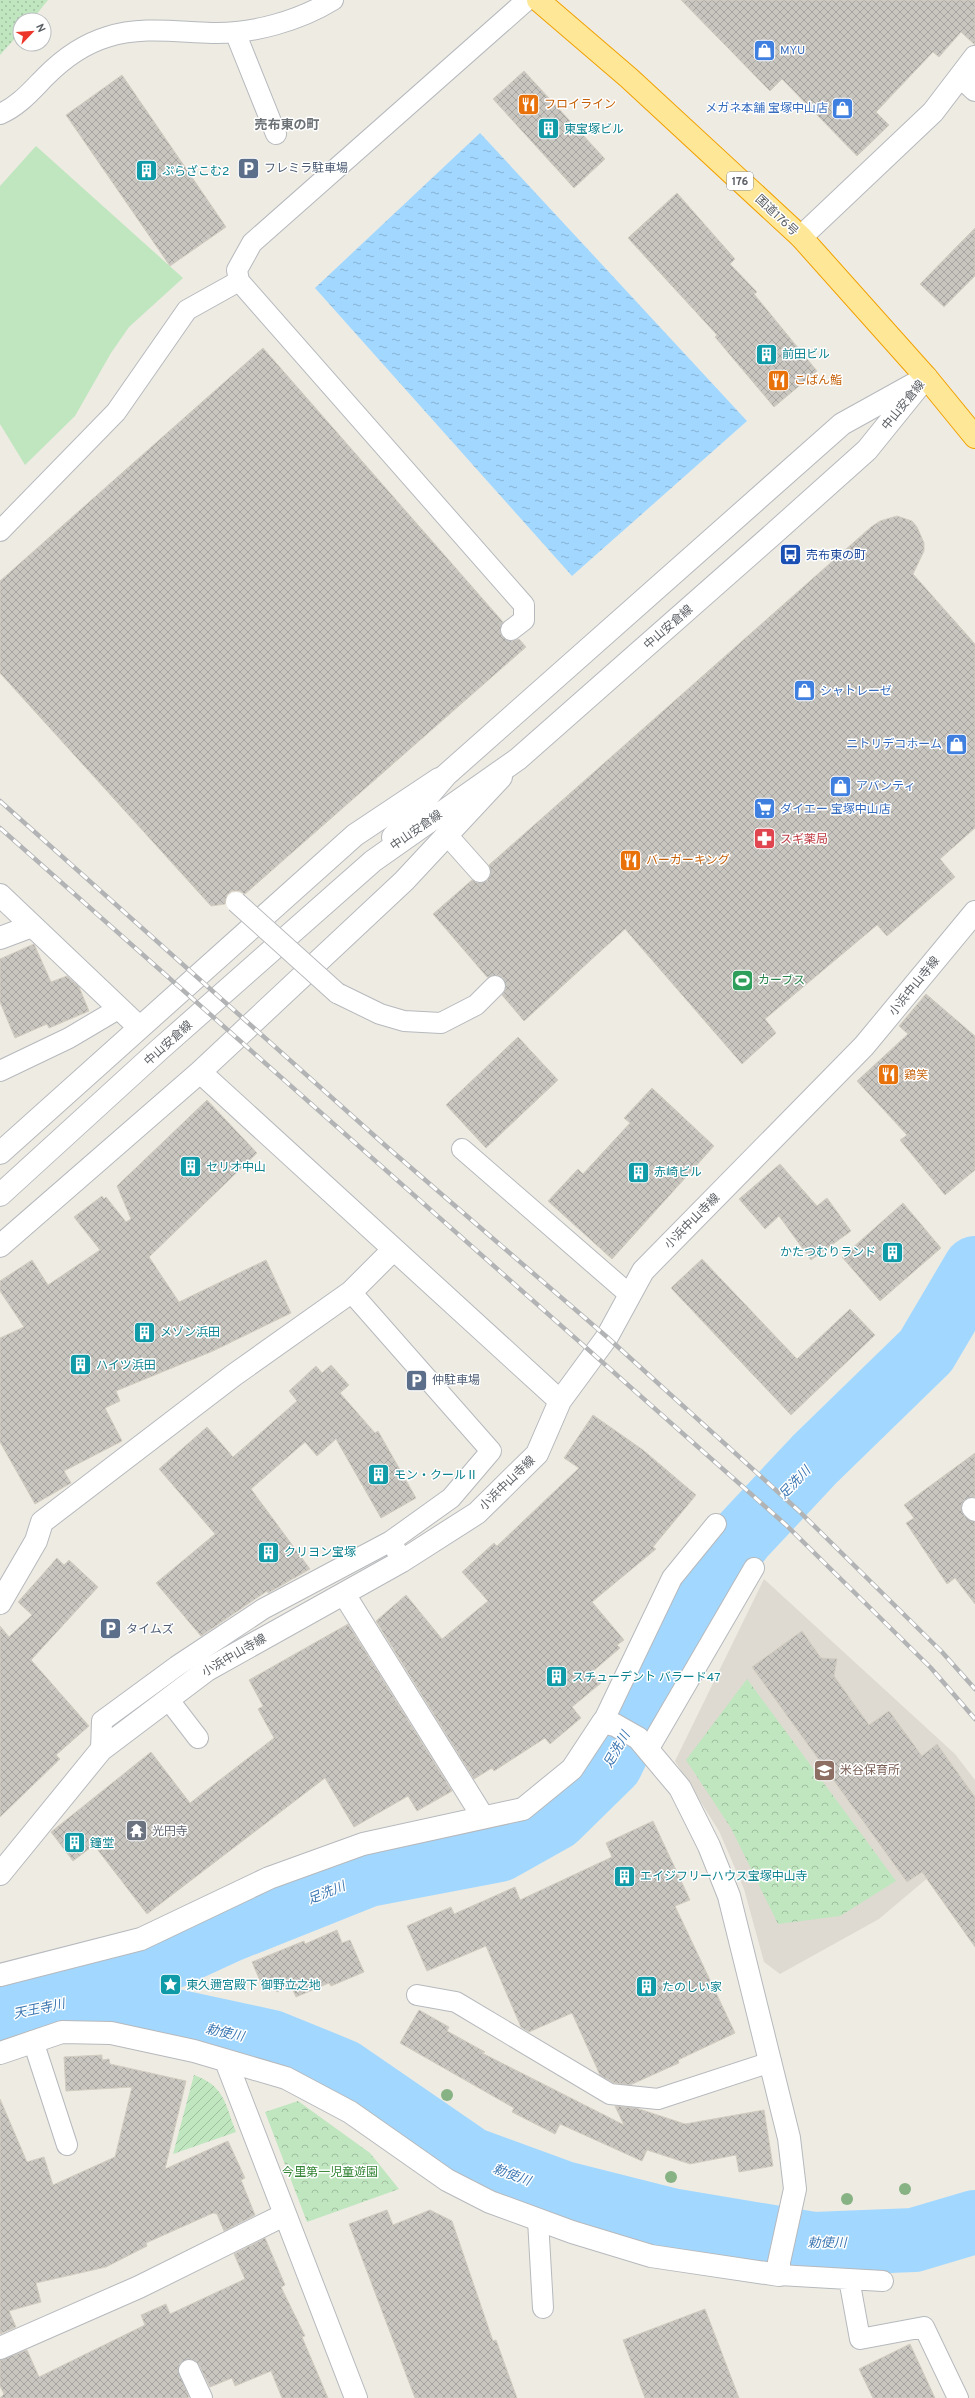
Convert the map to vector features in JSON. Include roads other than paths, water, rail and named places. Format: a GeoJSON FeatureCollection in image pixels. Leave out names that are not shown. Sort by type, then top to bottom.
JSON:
{"type":"FeatureCollection","features":[{"type":"Feature","properties":{"kind":"highway","name":"国道176号"},"geometry":{"type":"LineString","coordinates":[[538,0],[629,78],[801,238],[926,377],[975,437]]}},
{"type":"Feature","properties":{"kind":"street"},"geometry":{"type":"LineString","coordinates":[[801,238],[933,112],[968,84],[975,57]]}},
{"type":"Feature","properties":{"kind":"street","name":"中山安倉線"},"geometry":{"type":"LineString","coordinates":[[0,1195],[160,1049],[373,861],[518,759],[867,450],[926,377]]}},
{"type":"Feature","properties":{"kind":"street","name":"中山安倉線"},"geometry":{"type":"LineString","coordinates":[[373,861],[446,775],[842,424],[926,377]]}},
{"type":"Feature","properties":{"kind":"street"},"geometry":{"type":"LineString","coordinates":[[0,1246],[200,1072],[404,881],[518,759]]}},
{"type":"Feature","properties":{"kind":"street"},"geometry":{"type":"LineString","coordinates":[[0,1153],[355,835],[446,775]]}},
{"type":"Feature","properties":{"kind":"street"},"geometry":{"type":"LineString","coordinates":[[0,895],[118,1009],[139,1027]]}},
{"type":"Feature","properties":{"kind":"street","name":"小浜中山寺線"},"geometry":{"type":"LineString","coordinates":[[0,1874],[101,1750],[206,1670],[402,1561],[477,1513],[537,1454],[560,1401],[607,1337],[643,1271],[864,1046],[975,912]]}},
{"type":"Feature","properties":{"kind":"street"},"geometry":{"type":"LineString","coordinates":[[0,938],[32,926]]}},
{"type":"Feature","properties":{"kind":"street"},"geometry":{"type":"LineString","coordinates":[[200,1072],[560,1401]]}},
{"type":"Feature","properties":{"kind":"street"},"geometry":{"type":"LineString","coordinates":[[0,1603],[36,1541],[42,1522],[234,1375],[351,1292],[393,1250]]}},
{"type":"Feature","properties":{"kind":"street"},"geometry":{"type":"LineString","coordinates":[[344,1594],[483,1817]]}},
{"type":"Feature","properties":{"kind":"street"},"geometry":{"type":"LineString","coordinates":[[0,1975],[141,1939],[269,1878],[363,1844],[523,1809],[572,1769],[609,1723],[643,1744],[680,1788],[709,1846],[729,1896],[789,2138],[794,2189],[779,2269],[651,2256],[538,2220],[490,2202],[447,2180],[350,2112],[286,2078],[194,2051],[111,2033],[62,2032],[0,2053]]}},
{"type":"Feature","properties":{"kind":"street"},"geometry":{"type":"LineString","coordinates":[[226,2060],[284,2215],[356,2398]]}},
{"type":"Feature","properties":{"kind":"street"},"geometry":{"type":"LineString","coordinates":[[0,2348],[140,2287],[284,2215]]}},
{"type":"Feature","properties":{"kind":"lane"},"geometry":{"type":"LineString","coordinates":[[0,114],[28,95],[74,52],[106,37],[137,30],[235,32],[277,23],[321,7],[333,0]]}},
{"type":"Feature","properties":{"kind":"lane"},"geometry":{"type":"LineString","coordinates":[[511,630],[524,620],[524,605],[239,281],[237,270],[252,243],[527,0]]}},
{"type":"Feature","properties":{"kind":"lane"},"geometry":{"type":"LineString","coordinates":[[235,32],[276,134]]}},
{"type":"Feature","properties":{"kind":"lane"},"geometry":{"type":"LineString","coordinates":[[0,531],[116,412],[187,310],[239,281]]}},
{"type":"Feature","properties":{"kind":"lane"},"geometry":{"type":"LineString","coordinates":[[447,834],[480,872]]}},
{"type":"Feature","properties":{"kind":"lane"},"geometry":{"type":"LineString","coordinates":[[236,902],[337,993],[380,1014],[404,1021],[441,1023],[476,1005],[495,986]]}},
{"type":"Feature","properties":{"kind":"lane"},"geometry":{"type":"LineString","coordinates":[[0,1071],[69,1038],[118,1009]]}},
{"type":"Feature","properties":{"kind":"lane"},"geometry":{"type":"LineString","coordinates":[[462,1149],[630,1295]]}},
{"type":"Feature","properties":{"kind":"lane"},"geometry":{"type":"LineString","coordinates":[[101,1750],[102,1721],[177,1666],[263,1609],[391,1541],[451,1498],[491,1451],[351,1292]]}},
{"type":"Feature","properties":{"kind":"lane"},"geometry":{"type":"LineString","coordinates":[[609,1723],[672,1578],[716,1524]]}},
{"type":"Feature","properties":{"kind":"lane"},"geometry":{"type":"LineString","coordinates":[[391,1541],[402,1561]]}},
{"type":"Feature","properties":{"kind":"lane"},"geometry":{"type":"LineString","coordinates":[[643,1744],[754,1568]]}},
{"type":"Feature","properties":{"kind":"lane"},"geometry":{"type":"LineString","coordinates":[[168,1699],[198,1738]]}},
{"type":"Feature","properties":{"kind":"lane"},"geometry":{"type":"LineString","coordinates":[[417,1995],[456,2002],[610,2094],[658,2099],[771,2062]]}},
{"type":"Feature","properties":{"kind":"lane"},"geometry":{"type":"LineString","coordinates":[[33,2041],[67,2145]]}},
{"type":"Feature","properties":{"kind":"lane"},"geometry":{"type":"LineString","coordinates":[[538,2220],[544,2308]]}},
{"type":"Feature","properties":{"kind":"lane"},"geometry":{"type":"LineString","coordinates":[[779,2269],[849,2279],[883,2281]]}},
{"type":"Feature","properties":{"kind":"lane"},"geometry":{"type":"LineString","coordinates":[[849,2279],[860,2339],[924,2326],[958,2398]]}},
{"type":"Feature","properties":{"kind":"lane"},"geometry":{"type":"LineString","coordinates":[[189,2370],[202,2398]]}},
{"type":"Feature","properties":{"kind":"water"},"geometry":{"type":"Polygon","coordinates":[[[480,133],[747,421],[572,576],[315,288],[480,133]]]}},
{"type":"Feature","properties":{"kind":"waterway","name":"足洗川"},"geometry":{"type":"LineString","coordinates":[[0,2016],[78,2000],[230,1930],[368,1875],[499,1850],[556,1818],[611,1764],[681,1618],[742,1537],[815,1459],[926,1351],[975,1268]]}},
{"type":"Feature","properties":{"kind":"waterway","name":"勅使川"},"geometry":{"type":"LineString","coordinates":[[78,2000],[272,2042],[343,2071],[471,2159],[564,2193],[671,2220],[814,2244],[914,2240],[975,2222]]}},
{"type":"Feature","properties":{"kind":"railway"},"geometry":{"type":"LineString","coordinates":[[0,801],[387,1147],[607,1337],[799,1511],[942,1652],[975,1689]]}},
{"type":"Feature","properties":{"kind":"railway"},"geometry":{"type":"LineString","coordinates":[[0,828],[786,1525],[931,1668],[975,1719]]}},
{"type":"Feature","properties":{"kind":"place","name":"MYU"},"geometry":{"type":"Point","coordinates":[765,50]}},
{"type":"Feature","properties":{"kind":"place","name":"フロイライン"},"geometry":{"type":"Point","coordinates":[528,104]}},
{"type":"Feature","properties":{"kind":"place","name":"メガネ本舗 宝塚中山店"},"geometry":{"type":"Point","coordinates":[843,108]}},
{"type":"Feature","properties":{"kind":"place","name":"東宝塚ビル"},"geometry":{"type":"Point","coordinates":[549,129]}},
{"type":"Feature","properties":{"kind":"place","name":"フレミラ駐車場"},"geometry":{"type":"Point","coordinates":[248,168]}},
{"type":"Feature","properties":{"kind":"place","name":"ぷらざこむ2"},"geometry":{"type":"Point","coordinates":[146,171]}},
{"type":"Feature","properties":{"kind":"place","name":"前田ビル"},"geometry":{"type":"Point","coordinates":[766,354]}},
{"type":"Feature","properties":{"kind":"place","name":"こばん鮨"},"geometry":{"type":"Point","coordinates":[778,380]}},
{"type":"Feature","properties":{"kind":"place","name":"売布東の町"},"geometry":{"type":"Point","coordinates":[791,555]}},
{"type":"Feature","properties":{"kind":"place","name":"シャトレーゼ"},"geometry":{"type":"Point","coordinates":[804,691]}},
{"type":"Feature","properties":{"kind":"place","name":"ニトリデコホーム"},"geometry":{"type":"Point","coordinates":[957,744]}},
{"type":"Feature","properties":{"kind":"place","name":"アバンティ"},"geometry":{"type":"Point","coordinates":[841,786]}},
{"type":"Feature","properties":{"kind":"place","name":"ダイエー 宝塚中山店"},"geometry":{"type":"Point","coordinates":[764,809]}},
{"type":"Feature","properties":{"kind":"place","name":"スギ薬局"},"geometry":{"type":"Point","coordinates":[764,839]}},
{"type":"Feature","properties":{"kind":"place","name":"バーガーキング"},"geometry":{"type":"Point","coordinates":[630,860]}},
{"type":"Feature","properties":{"kind":"place","name":"カーブス"},"geometry":{"type":"Point","coordinates":[743,980]}},
{"type":"Feature","properties":{"kind":"place","name":"鶏笑"},"geometry":{"type":"Point","coordinates":[888,1075]}},
{"type":"Feature","properties":{"kind":"place","name":"セリオ中山"},"geometry":{"type":"Point","coordinates":[190,1167]}},
{"type":"Feature","properties":{"kind":"place","name":"赤崎ビル"},"geometry":{"type":"Point","coordinates":[638,1172]}},
{"type":"Feature","properties":{"kind":"place","name":"かたつむりランド"},"geometry":{"type":"Point","coordinates":[892,1252]}},
{"type":"Feature","properties":{"kind":"place","name":"メゾン浜田"},"geometry":{"type":"Point","coordinates":[145,1332]}},
{"type":"Feature","properties":{"kind":"place","name":"ハイツ浜田"},"geometry":{"type":"Point","coordinates":[80,1365]}},
{"type":"Feature","properties":{"kind":"place","name":"仲駐車場"},"geometry":{"type":"Point","coordinates":[417,1380]}},
{"type":"Feature","properties":{"kind":"place","name":"モン・クールⅡ"},"geometry":{"type":"Point","coordinates":[379,1475]}},
{"type":"Feature","properties":{"kind":"place","name":"クリヨン宝塚"},"geometry":{"type":"Point","coordinates":[268,1552]}},
{"type":"Feature","properties":{"kind":"place","name":"タイムズ"},"geometry":{"type":"Point","coordinates":[111,1629]}},
{"type":"Feature","properties":{"kind":"place","name":"スチューデント バラード47"},"geometry":{"type":"Point","coordinates":[557,1677]}},
{"type":"Feature","properties":{"kind":"place","name":"米谷保育所"},"geometry":{"type":"Point","coordinates":[824,1770]}},
{"type":"Feature","properties":{"kind":"place","name":"光円寺"},"geometry":{"type":"Point","coordinates":[137,1831]}},
{"type":"Feature","properties":{"kind":"place","name":"鐘堂"},"geometry":{"type":"Point","coordinates":[75,1843]}},
{"type":"Feature","properties":{"kind":"place","name":"エイジフリーハウス宝塚中山寺"},"geometry":{"type":"Point","coordinates":[625,1876]}},
{"type":"Feature","properties":{"kind":"place","name":"東久邇宮殿下 御野立之地"},"geometry":{"type":"Point","coordinates":[171,1985]}},
{"type":"Feature","properties":{"kind":"place","name":"たのしい家"},"geometry":{"type":"Point","coordinates":[647,1987]}},
{"type":"Feature","properties":{"kind":"district","name":"売布東の町"},"geometry":{"type":"Point","coordinates":[287,124]}},
{"type":"Feature","properties":{"kind":"water label","name":"天王寺川"},"geometry":{"type":"Point","coordinates":[39,2008]}},
{"type":"Feature","properties":{"kind":"park label","name":"今里第一児童遊園"},"geometry":{"type":"Point","coordinates":[330,2172]}}]}
